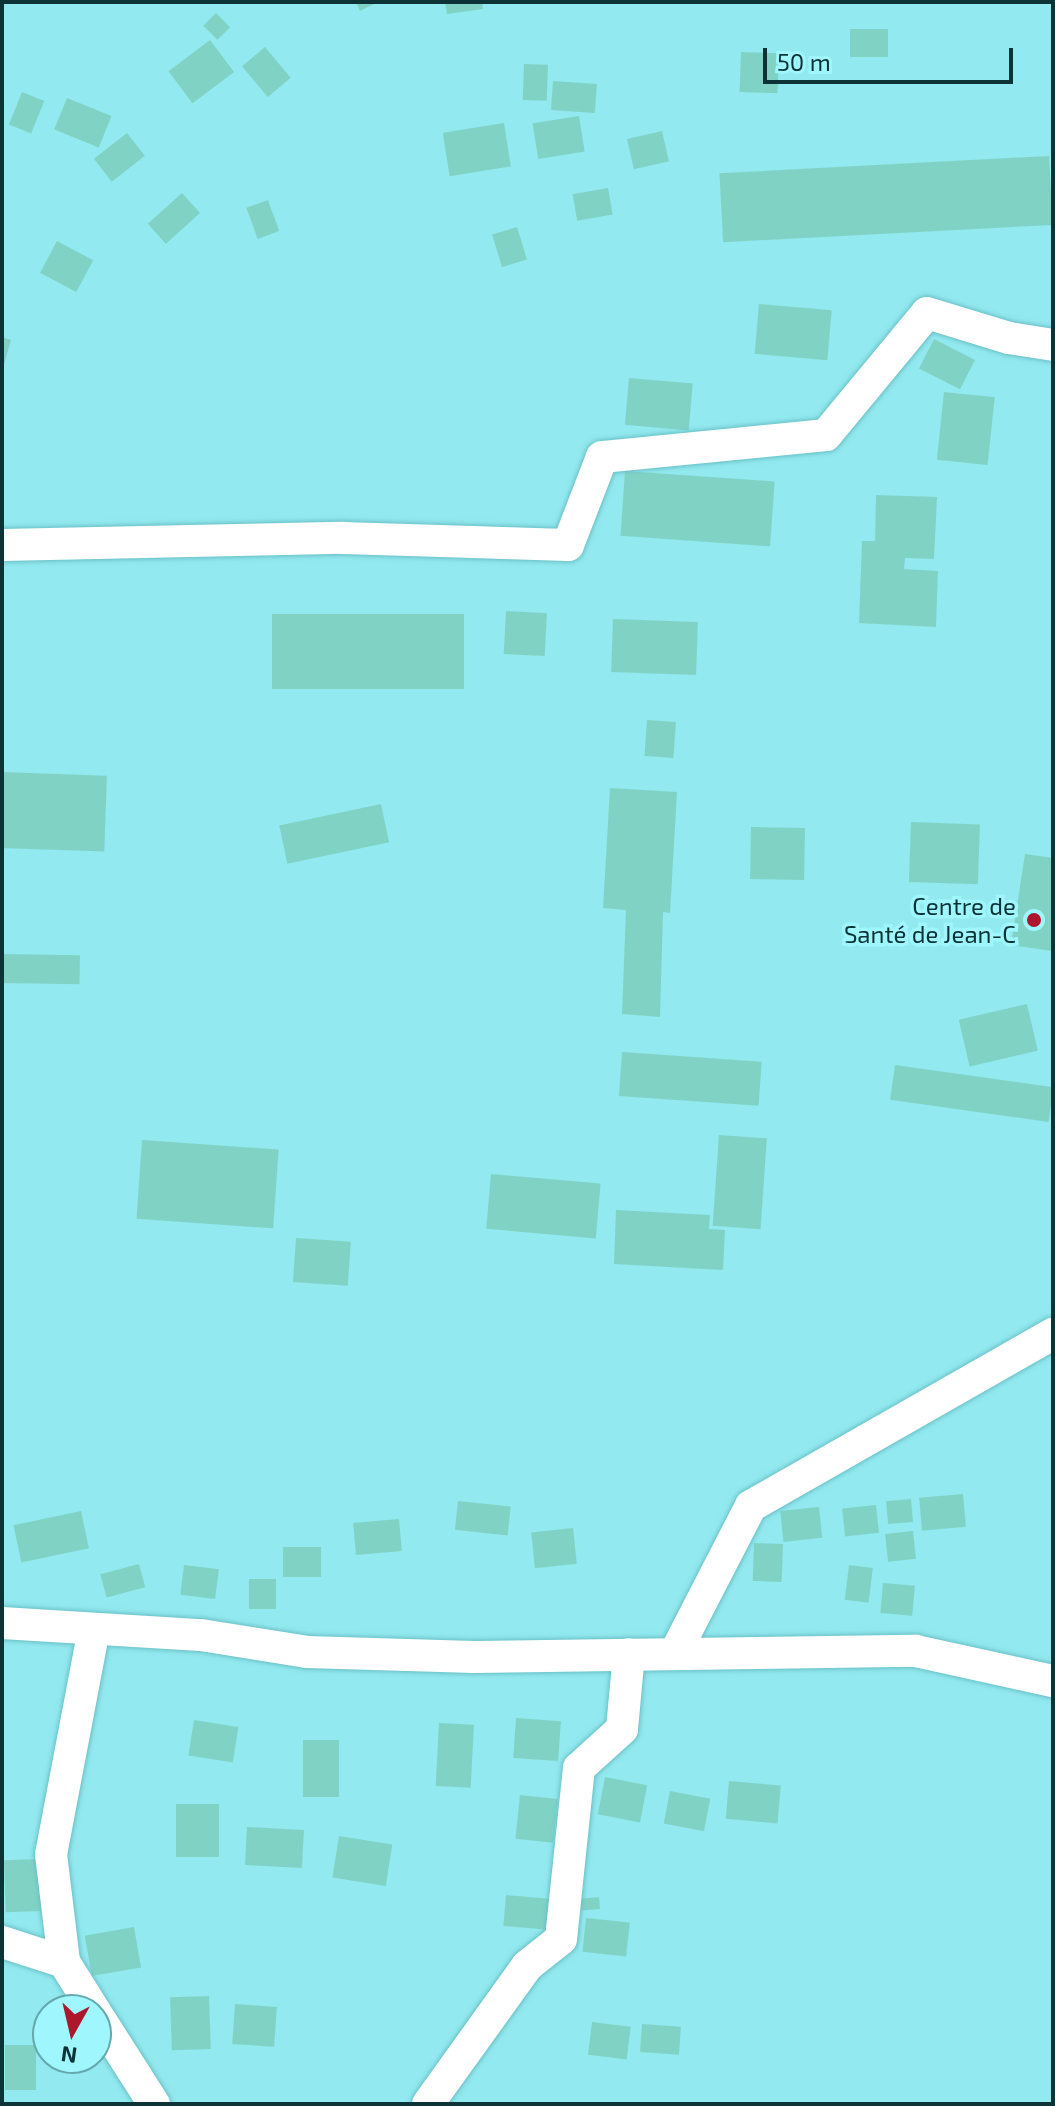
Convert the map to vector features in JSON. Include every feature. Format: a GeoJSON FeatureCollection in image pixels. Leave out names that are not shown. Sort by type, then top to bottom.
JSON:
{"type":"FeatureCollection","features":[{"type":"Feature","properties":{"kind":"street"},"geometry":{"type":"LineString","coordinates":[[2,545],[343,538],[568,545],[602,457],[826,435],[927,313],[1009,338],[1053,345]]}},
{"type":"Feature","properties":{"kind":"street"},"geometry":{"type":"LineString","coordinates":[[675,1653],[751,1506],[1053,1334]]}},
{"type":"Feature","properties":{"kind":"street"},"geometry":{"type":"LineString","coordinates":[[2,1623],[201,1635],[307,1652],[474,1657],[916,1651],[1053,1681]]}},
{"type":"Feature","properties":{"kind":"street"},"geometry":{"type":"LineString","coordinates":[[84,1994],[64,1962],[51,1854],[94,1629]]}},
{"type":"Feature","properties":{"kind":"street"},"geometry":{"type":"LineString","coordinates":[[428,2104],[527,1966],[561,1939],[579,1768],[622,1729],[629,1654]]}},
{"type":"Feature","properties":{"kind":"street"},"geometry":{"type":"LineString","coordinates":[[2,1942],[64,1962]]}},
{"type":"Feature","properties":{"kind":"street"},"geometry":{"type":"LineString","coordinates":[[112,2038],[154,2104]]}},
{"type":"Feature","properties":{"kind":"building"},"geometry":{"type":"Polygon","coordinates":[[[356,2],[378,2],[360,11],[356,2]]]}},
{"type":"Feature","properties":{"kind":"building"},"geometry":{"type":"Polygon","coordinates":[[[445,2],[482,2],[483,9],[447,14],[445,2]]]}},
{"type":"Feature","properties":{"kind":"building"},"geometry":{"type":"Polygon","coordinates":[[[216,13],[230,27],[217,40],[203,26],[216,13]]]}},
{"type":"Feature","properties":{"kind":"building"},"geometry":{"type":"Polygon","coordinates":[[[850,29],[888,29],[888,57],[850,57],[850,29]]]}},
{"type":"Feature","properties":{"kind":"building"},"geometry":{"type":"Polygon","coordinates":[[[210,40],[234,72],[193,103],[168,71],[210,40]]]}},
{"type":"Feature","properties":{"kind":"building"},"geometry":{"type":"Polygon","coordinates":[[[265,47],[291,78],[268,97],[242,66],[265,47]]]}},
{"type":"Feature","properties":{"kind":"building"},"geometry":{"type":"Polygon","coordinates":[[[741,52],[779,53],[778,93],[740,92],[741,52]]]}},
{"type":"Feature","properties":{"kind":"building"},"geometry":{"type":"Polygon","coordinates":[[[524,64],[548,65],[547,101],[523,100],[524,64]]]}},
{"type":"Feature","properties":{"kind":"building"},"geometry":{"type":"Polygon","coordinates":[[[553,81],[597,84],[595,113],[551,110],[553,81]]]}},
{"type":"Feature","properties":{"kind":"building"},"geometry":{"type":"Polygon","coordinates":[[[22,92],[44,101],[31,133],[9,124],[22,92]]]}},
{"type":"Feature","properties":{"kind":"building"},"geometry":{"type":"Polygon","coordinates":[[[67,98],[112,116],[99,148],[54,130],[67,98]]]}},
{"type":"Feature","properties":{"kind":"building"},"geometry":{"type":"Polygon","coordinates":[[[579,116],[585,152],[538,159],[533,123],[579,116]]]}},
{"type":"Feature","properties":{"kind":"building"},"geometry":{"type":"Polygon","coordinates":[[[504,123],[511,166],[450,176],[443,133],[504,123]]]}},
{"type":"Feature","properties":{"kind":"building"},"geometry":{"type":"Polygon","coordinates":[[[662,131],[669,161],[634,169],[627,139],[662,131]]]}},
{"type":"Feature","properties":{"kind":"building"},"geometry":{"type":"Polygon","coordinates":[[[127,133],[145,156],[112,182],[94,159],[127,133]]]}},
{"type":"Feature","properties":{"kind":"building"},"geometry":{"type":"Polygon","coordinates":[[[1049,156],[1053,225],[723,242],[719,173],[1049,156]]]}},
{"type":"Feature","properties":{"kind":"building"},"geometry":{"type":"Polygon","coordinates":[[[608,188],[613,215],[577,221],[573,194],[608,188]]]}},
{"type":"Feature","properties":{"kind":"building"},"geometry":{"type":"Polygon","coordinates":[[[182,193],[200,213],[166,244],[148,224],[182,193]]]}},
{"type":"Feature","properties":{"kind":"building"},"geometry":{"type":"Polygon","coordinates":[[[268,200],[279,231],[258,239],[246,208],[268,200]]]}},
{"type":"Feature","properties":{"kind":"building"},"geometry":{"type":"Polygon","coordinates":[[[517,227],[527,260],[502,267],[492,235],[517,227]]]}},
{"type":"Feature","properties":{"kind":"building"},"geometry":{"type":"Polygon","coordinates":[[[57,241],[93,260],[76,292],[40,273],[57,241]]]}},
{"type":"Feature","properties":{"kind":"building"},"geometry":{"type":"Polygon","coordinates":[[[759,304],[832,310],[827,360],[755,354],[759,304]]]}},
{"type":"Feature","properties":{"kind":"building"},"geometry":{"type":"Polygon","coordinates":[[[2,337],[11,340],[3,368],[2,368],[2,337]]]}},
{"type":"Feature","properties":{"kind":"building"},"geometry":{"type":"Polygon","coordinates":[[[934,339],[975,360],[960,389],[919,368],[934,339]]]}},
{"type":"Feature","properties":{"kind":"building"},"geometry":{"type":"Polygon","coordinates":[[[629,378],[693,384],[689,430],[625,425],[629,378]]]}},
{"type":"Feature","properties":{"kind":"building"},"geometry":{"type":"Polygon","coordinates":[[[944,392],[995,397],[988,465],[937,460],[944,392]]]}},
{"type":"Feature","properties":{"kind":"building"},"geometry":{"type":"Polygon","coordinates":[[[625,471],[775,481],[770,546],[620,536],[625,471]]]}},
{"type":"Feature","properties":{"kind":"building"},"geometry":{"type":"Polygon","coordinates":[[[876,495],[937,497],[934,559],[905,558],[904,569],[938,571],[936,627],[859,623],[862,541],[875,541],[876,495]]]}},
{"type":"Feature","properties":{"kind":"building"},"geometry":{"type":"Polygon","coordinates":[[[506,611],[547,613],[545,656],[504,654],[506,611]]]}},
{"type":"Feature","properties":{"kind":"building"},"geometry":{"type":"Polygon","coordinates":[[[272,614],[464,614],[464,689],[272,689],[272,614]]]}},
{"type":"Feature","properties":{"kind":"building"},"geometry":{"type":"Polygon","coordinates":[[[613,619],[698,622],[696,675],[611,672],[613,619]]]}},
{"type":"Feature","properties":{"kind":"building"},"geometry":{"type":"Polygon","coordinates":[[[647,720],[676,722],[673,758],[644,756],[647,720]]]}},
{"type":"Feature","properties":{"kind":"building"},"geometry":{"type":"Polygon","coordinates":[[[2,772],[107,776],[104,852],[2,848],[2,772]]]}},
{"type":"Feature","properties":{"kind":"building"},"geometry":{"type":"Polygon","coordinates":[[[610,788],[677,792],[670,913],[663,912],[660,1017],[622,1014],[626,910],[603,908],[610,788]]]}},
{"type":"Feature","properties":{"kind":"building"},"geometry":{"type":"Polygon","coordinates":[[[381,804],[389,842],[287,864],[279,826],[381,804]]]}},
{"type":"Feature","properties":{"kind":"building"},"geometry":{"type":"Polygon","coordinates":[[[911,822],[980,824],[978,884],[909,882],[911,822]]]}},
{"type":"Feature","properties":{"kind":"building"},"geometry":{"type":"Polygon","coordinates":[[[751,827],[805,828],[804,880],[750,879],[751,827]]]}},
{"type":"Feature","properties":{"kind":"building","name":"Centre de Santé de Jean-C"},"geometry":{"type":"Polygon","coordinates":[[[1025,854],[1053,858],[1052,951],[1011,945],[1025,854]]]}},
{"type":"Feature","properties":{"kind":"building"},"geometry":{"type":"Polygon","coordinates":[[[2,954],[80,955],[79,984],[2,983],[2,954]]]}},
{"type":"Feature","properties":{"kind":"building"},"geometry":{"type":"Polygon","coordinates":[[[1027,1004],[1038,1051],[970,1067],[959,1020],[1027,1004]]]}},
{"type":"Feature","properties":{"kind":"building"},"geometry":{"type":"Polygon","coordinates":[[[622,1052],[762,1062],[759,1106],[619,1096],[622,1052]]]}},
{"type":"Feature","properties":{"kind":"building"},"geometry":{"type":"Polygon","coordinates":[[[895,1065],[1053,1087],[1049,1122],[890,1100],[895,1065]]]}},
{"type":"Feature","properties":{"kind":"building"},"geometry":{"type":"Polygon","coordinates":[[[719,1135],[767,1138],[761,1229],[713,1226],[719,1135]]]}},
{"type":"Feature","properties":{"kind":"building"},"geometry":{"type":"Polygon","coordinates":[[[142,1140],[279,1150],[273,1228],[136,1219],[142,1140]]]}},
{"type":"Feature","properties":{"kind":"building"},"geometry":{"type":"Polygon","coordinates":[[[491,1174],[601,1184],[596,1238],[486,1229],[491,1174]]]}},
{"type":"Feature","properties":{"kind":"building"},"geometry":{"type":"Polygon","coordinates":[[[616,1210],[710,1215],[709,1229],[725,1230],[723,1270],[614,1264],[616,1210]]]}},
{"type":"Feature","properties":{"kind":"building"},"geometry":{"type":"Polygon","coordinates":[[[296,1238],[351,1242],[348,1286],[293,1282],[296,1238]]]}},
{"type":"Feature","properties":{"kind":"building"},"geometry":{"type":"Polygon","coordinates":[[[963,1494],[966,1527],[922,1531],[919,1498],[963,1494]]]}},
{"type":"Feature","properties":{"kind":"building"},"geometry":{"type":"Polygon","coordinates":[[[911,1499],[913,1522],[888,1524],[886,1501],[911,1499]]]}},
{"type":"Feature","properties":{"kind":"building"},"geometry":{"type":"Polygon","coordinates":[[[458,1501],[511,1507],[508,1535],[455,1530],[458,1501]]]}},
{"type":"Feature","properties":{"kind":"building"},"geometry":{"type":"Polygon","coordinates":[[[876,1505],[879,1533],[845,1536],[842,1509],[876,1505]]]}},
{"type":"Feature","properties":{"kind":"building"},"geometry":{"type":"Polygon","coordinates":[[[819,1507],[822,1538],[783,1542],[780,1511],[819,1507]]]}},
{"type":"Feature","properties":{"kind":"building"},"geometry":{"type":"Polygon","coordinates":[[[81,1511],[89,1548],[21,1563],[14,1525],[81,1511]]]}},
{"type":"Feature","properties":{"kind":"building"},"geometry":{"type":"Polygon","coordinates":[[[399,1519],[402,1551],[356,1555],[353,1523],[399,1519]]]}},
{"type":"Feature","properties":{"kind":"building"},"geometry":{"type":"Polygon","coordinates":[[[573,1528],[577,1564],[535,1568],[531,1532],[573,1528]]]}},
{"type":"Feature","properties":{"kind":"building"},"geometry":{"type":"Polygon","coordinates":[[[913,1531],[916,1559],[888,1562],[885,1534],[913,1531]]]}},
{"type":"Feature","properties":{"kind":"building"},"geometry":{"type":"Polygon","coordinates":[[[754,1543],[783,1544],[782,1582],[753,1581],[754,1543]]]}},
{"type":"Feature","properties":{"kind":"building"},"geometry":{"type":"Polygon","coordinates":[[[283,1547],[321,1547],[321,1577],[283,1577],[283,1547]]]}},
{"type":"Feature","properties":{"kind":"building"},"geometry":{"type":"Polygon","coordinates":[[[139,1564],[145,1587],[107,1598],[100,1574],[139,1564]]]}},
{"type":"Feature","properties":{"kind":"building"},"geometry":{"type":"Polygon","coordinates":[[[184,1565],[219,1569],[215,1599],[180,1595],[184,1565]]]}},
{"type":"Feature","properties":{"kind":"building"},"geometry":{"type":"Polygon","coordinates":[[[849,1565],[873,1568],[869,1603],[845,1600],[849,1565]]]}},
{"type":"Feature","properties":{"kind":"building"},"geometry":{"type":"Polygon","coordinates":[[[249,1579],[276,1579],[276,1609],[249,1609],[249,1579]]]}},
{"type":"Feature","properties":{"kind":"building"},"geometry":{"type":"Polygon","coordinates":[[[883,1583],[915,1586],[912,1616],[880,1613],[883,1583]]]}},
{"type":"Feature","properties":{"kind":"building"},"geometry":{"type":"Polygon","coordinates":[[[516,1718],[561,1721],[558,1761],[513,1758],[516,1718]]]}},
{"type":"Feature","properties":{"kind":"building"},"geometry":{"type":"Polygon","coordinates":[[[194,1720],[238,1727],[233,1763],[188,1756],[194,1720]]]}},
{"type":"Feature","properties":{"kind":"building"},"geometry":{"type":"Polygon","coordinates":[[[439,1723],[474,1725],[471,1788],[436,1786],[439,1723]]]}},
{"type":"Feature","properties":{"kind":"building"},"geometry":{"type":"Polygon","coordinates":[[[303,1740],[339,1740],[339,1797],[303,1797],[303,1740]]]}},
{"type":"Feature","properties":{"kind":"building"},"geometry":{"type":"Polygon","coordinates":[[[605,1777],[647,1785],[640,1823],[598,1814],[605,1777]]]}},
{"type":"Feature","properties":{"kind":"building"},"geometry":{"type":"Polygon","coordinates":[[[729,1781],[781,1786],[777,1823],[726,1819],[729,1781]]]}},
{"type":"Feature","properties":{"kind":"building"},"geometry":{"type":"Polygon","coordinates":[[[670,1791],[710,1799],[704,1831],[664,1823],[670,1791]]]}},
{"type":"Feature","properties":{"kind":"building"},"geometry":{"type":"Polygon","coordinates":[[[520,1795],[558,1799],[553,1843],[515,1839],[520,1795]]]}},
{"type":"Feature","properties":{"kind":"building"},"geometry":{"type":"Polygon","coordinates":[[[176,1804],[219,1804],[219,1857],[176,1857],[176,1804]]]}},
{"type":"Feature","properties":{"kind":"building"},"geometry":{"type":"Polygon","coordinates":[[[247,1827],[304,1830],[302,1868],[245,1865],[247,1827]]]}},
{"type":"Feature","properties":{"kind":"building"},"geometry":{"type":"Polygon","coordinates":[[[339,1836],[392,1844],[386,1886],[332,1877],[339,1836]]]}},
{"type":"Feature","properties":{"kind":"building"},"geometry":{"type":"Polygon","coordinates":[[[40,1859],[42,1911],[6,1912],[4,1860],[40,1859]]]}},
{"type":"Feature","properties":{"kind":"building"},"geometry":{"type":"Polygon","coordinates":[[[506,1895],[550,1899],[547,1930],[503,1926],[506,1895]]]}},
{"type":"Feature","properties":{"kind":"building"},"geometry":{"type":"Polygon","coordinates":[[[599,1897],[600,1909],[581,1911],[580,1899],[599,1897]]]}},
{"type":"Feature","properties":{"kind":"building"},"geometry":{"type":"Polygon","coordinates":[[[586,1918],[630,1923],[626,1956],[582,1952],[586,1918]]]}},
{"type":"Feature","properties":{"kind":"building"},"geometry":{"type":"Polygon","coordinates":[[[134,1927],[141,1967],[92,1976],[85,1936],[134,1927]]]}},
{"type":"Feature","properties":{"kind":"building"},"geometry":{"type":"Polygon","coordinates":[[[209,1996],[211,2049],[172,2050],[170,1997],[209,1996]]]}},
{"type":"Feature","properties":{"kind":"building"},"geometry":{"type":"Polygon","coordinates":[[[235,2004],[277,2007],[274,2047],[232,2044],[235,2004]]]}},
{"type":"Feature","properties":{"kind":"building"},"geometry":{"type":"Polygon","coordinates":[[[592,2022],[631,2027],[627,2060],[588,2055],[592,2022]]]}},
{"type":"Feature","properties":{"kind":"building"},"geometry":{"type":"Polygon","coordinates":[[[642,2024],[681,2027],[679,2055],[640,2052],[642,2024]]]}},
{"type":"Feature","properties":{"kind":"building"},"geometry":{"type":"Polygon","coordinates":[[[5,2045],[32,2045],[32,2074],[36,2074],[36,2090],[5,2090],[5,2045]]]}},
{"type":"Feature","properties":{"kind":"place","name":"Centre de Santé de Jean-C"},"geometry":{"type":"Point","coordinates":[1034,920]}}]}
